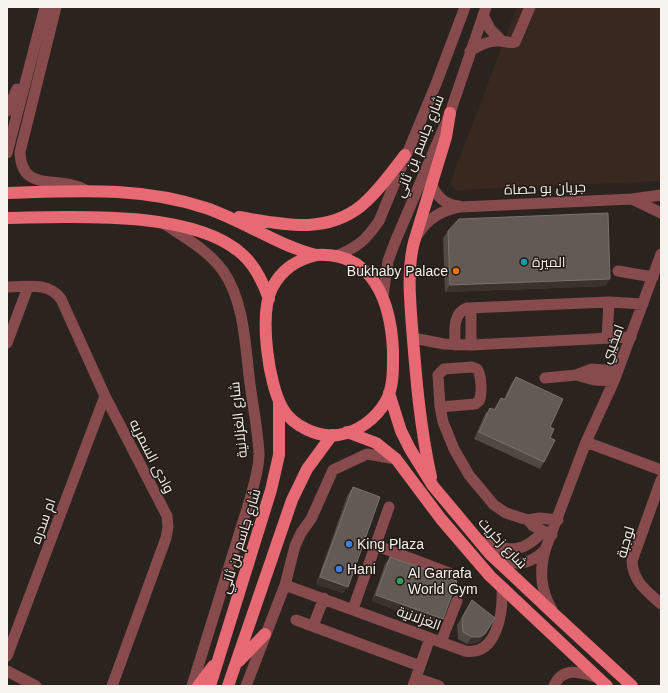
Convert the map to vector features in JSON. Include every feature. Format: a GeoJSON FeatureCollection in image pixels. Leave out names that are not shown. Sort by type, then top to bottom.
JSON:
{"type":"FeatureCollection","features":[{"type":"Feature","properties":{"kind":"main road"},"geometry":{"type":"LineString","coordinates":[[433,486],[422,436],[410,296],[410,259],[446,137],[450,113]]}},
{"type":"Feature","properties":{"kind":"main road"},"geometry":{"type":"LineString","coordinates":[[224,214],[293,226],[312,226],[332,222],[348,215],[361,206],[378,190],[406,155]]}},
{"type":"Feature","properties":{"kind":"main road"},"geometry":{"type":"LineString","coordinates":[[7,194],[87,191],[148,193],[182,200],[224,214],[290,247],[317,255],[336,256],[353,262],[367,272],[383,296],[389,317],[392,335],[393,363],[389,393],[380,410],[369,422],[347,432],[332,435],[316,433],[302,426],[284,410],[278,401],[271,377],[267,351],[266,324],[268,299],[275,283],[286,269],[301,259],[317,255]]}},
{"type":"Feature","properties":{"kind":"main road"},"geometry":{"type":"LineString","coordinates":[[7,218],[118,217],[163,223],[194,230],[210,236],[242,254],[258,274],[268,299]]}},
{"type":"Feature","properties":{"kind":"main road","name":"شارع زكريت"},"geometry":{"type":"LineString","coordinates":[[389,393],[400,431],[433,486],[490,554],[632,686]]}},
{"type":"Feature","properties":{"kind":"main road","name":"شارع جاسم بن ثاني"},"geometry":{"type":"LineString","coordinates":[[210,686],[221,655],[273,483],[279,456],[278,401]]}},
{"type":"Feature","properties":{"kind":"main road"},"geometry":{"type":"LineString","coordinates":[[347,432],[376,443],[396,459],[464,548],[502,589],[603,682]]}},
{"type":"Feature","properties":{"kind":"main road"},"geometry":{"type":"LineString","coordinates":[[228,686],[292,500],[307,469],[332,435]]}},
{"type":"Feature","properties":{"kind":"main road"},"geometry":{"type":"LineString","coordinates":[[236,664],[265,634]]}},
{"type":"Feature","properties":{"kind":"main road"},"geometry":{"type":"LineString","coordinates":[[198,686],[221,655]]}},
{"type":"Feature","properties":{"kind":"street"},"geometry":{"type":"LineString","coordinates":[[7,153],[46,7]]}},
{"type":"Feature","properties":{"kind":"street"},"geometry":{"type":"LineString","coordinates":[[56,7],[20,152],[20,161],[24,170],[38,181],[69,183],[87,191]]}},
{"type":"Feature","properties":{"kind":"street","name":"شارع جاسم بن ثاني"},"geometry":{"type":"LineString","coordinates":[[336,256],[355,248],[368,238],[379,221],[436,84],[465,7]]}},
{"type":"Feature","properties":{"kind":"street"},"geometry":{"type":"LineString","coordinates":[[470,51],[488,42],[501,40],[513,43],[518,40],[530,7]]}},
{"type":"Feature","properties":{"kind":"street"},"geometry":{"type":"LineString","coordinates":[[485,11],[490,29],[501,40]]}},
{"type":"Feature","properties":{"kind":"street","name":"شارع جاسم بن ثاني"},"geometry":{"type":"LineString","coordinates":[[383,296],[388,261],[450,113],[470,51],[485,11]]}},
{"type":"Feature","properties":{"kind":"street"},"geometry":{"type":"LineString","coordinates":[[7,111],[13,102],[19,85],[29,68]]}},
{"type":"Feature","properties":{"kind":"street","name":"جريان بو حصاة"},"geometry":{"type":"LineString","coordinates":[[432,185],[441,199],[460,207]]}},
{"type":"Feature","properties":{"kind":"street","name":"جريان بو حصاة"},"geometry":{"type":"LineString","coordinates":[[414,242],[424,225],[431,218],[445,210],[460,207],[632,200],[661,195]]}},
{"type":"Feature","properties":{"kind":"street","name":"جريان بو حصاة"},"geometry":{"type":"LineString","coordinates":[[632,200],[661,213]]}},
{"type":"Feature","properties":{"kind":"street","name":"شارع الغزلانية"},"geometry":{"type":"LineString","coordinates":[[163,223],[192,242],[222,269],[230,282],[241,318],[258,437],[257,468],[250,499],[192,686]]}},
{"type":"Feature","properties":{"kind":"street","name":"امخيبي"},"geometry":{"type":"LineString","coordinates":[[555,615],[543,592],[541,582],[541,564],[548,533],[558,520],[586,442],[616,376],[661,254]]}},
{"type":"Feature","properties":{"kind":"street"},"geometry":{"type":"LineString","coordinates":[[618,271],[653,277]]}},
{"type":"Feature","properties":{"kind":"street"},"geometry":{"type":"LineString","coordinates":[[7,343],[28,286]]}},
{"type":"Feature","properties":{"kind":"street","name":"وادى السمريه"},"geometry":{"type":"LineString","coordinates":[[7,288],[28,286],[46,287],[55,291],[61,299],[105,396],[167,516],[168,527],[166,538],[112,686]]}},
{"type":"Feature","properties":{"kind":"street"},"geometry":{"type":"LineString","coordinates":[[455,345],[458,315],[464,309],[610,302],[643,304]]}},
{"type":"Feature","properties":{"kind":"street"},"geometry":{"type":"LineString","coordinates":[[607,338],[610,302]]}},
{"type":"Feature","properties":{"kind":"street"},"geometry":{"type":"LineString","coordinates":[[471,308],[471,345]]}},
{"type":"Feature","properties":{"kind":"street"},"geometry":{"type":"LineString","coordinates":[[413,338],[455,345],[471,345],[631,337]]}},
{"type":"Feature","properties":{"kind":"street"},"geometry":{"type":"LineString","coordinates":[[440,407],[475,404],[479,401],[481,392],[480,374],[477,369],[472,367],[449,368],[440,371],[437,380],[440,407],[443,422],[454,449],[484,495],[500,509],[528,520],[533,526],[548,533]]}},
{"type":"Feature","properties":{"kind":"street"},"geometry":{"type":"LineString","coordinates":[[546,378],[576,375],[590,379],[616,376]]}},
{"type":"Feature","properties":{"kind":"street","name":"ام سدره"},"geometry":{"type":"LineString","coordinates":[[7,656],[105,396]]}},
{"type":"Feature","properties":{"kind":"street"},"geometry":{"type":"LineString","coordinates":[[586,442],[661,470]]}},
{"type":"Feature","properties":{"kind":"street"},"geometry":{"type":"LineString","coordinates":[[246,686],[285,585],[295,546],[301,533],[311,519],[333,470],[367,454],[396,459]]}},
{"type":"Feature","properties":{"kind":"street","name":"لوجبة"},"geometry":{"type":"LineString","coordinates":[[661,480],[656,508],[632,561],[636,580],[661,604]]}},
{"type":"Feature","properties":{"kind":"street"},"geometry":{"type":"LineString","coordinates":[[352,609],[388,507]]}},
{"type":"Feature","properties":{"kind":"street"},"geometry":{"type":"LineString","coordinates":[[528,520],[540,518],[558,520]]}},
{"type":"Feature","properties":{"kind":"street"},"geometry":{"type":"LineString","coordinates":[[479,541],[506,550],[513,550],[530,544],[548,533]]}},
{"type":"Feature","properties":{"kind":"street"},"geometry":{"type":"LineString","coordinates":[[375,545],[449,573]]}},
{"type":"Feature","properties":{"kind":"street","name":"امخيبي"},"geometry":{"type":"LineString","coordinates":[[490,554],[506,562],[518,564],[534,560],[544,550]]}},
{"type":"Feature","properties":{"kind":"street","name":"الغزلانية"},"geometry":{"type":"LineString","coordinates":[[285,585],[472,652],[480,650],[487,645],[498,626],[501,616],[502,589]]}},
{"type":"Feature","properties":{"kind":"street"},"geometry":{"type":"LineString","coordinates":[[313,626],[324,598]]}},
{"type":"Feature","properties":{"kind":"street"},"geometry":{"type":"LineString","coordinates":[[439,686],[415,682],[420,666],[457,600]]}},
{"type":"Feature","properties":{"kind":"street"},"geometry":{"type":"LineString","coordinates":[[296,620],[420,666]]}},
{"type":"Feature","properties":{"kind":"street"},"geometry":{"type":"LineString","coordinates":[[7,671],[36,686]]}},
{"type":"Feature","properties":{"kind":"street"},"geometry":{"type":"LineString","coordinates":[[554,686],[560,676],[568,672],[578,672],[603,682]]}},
{"type":"Feature","properties":{"kind":"shaded area"},"geometry":{"type":"Polygon","coordinates":[[[517,7],[661,7],[661,181],[456,190],[450,183],[517,7]]]}},
{"type":"Feature","properties":{"kind":"building","name":"الميرة"},"geometry":{"type":"Polygon","coordinates":[[[608,213],[610,279],[450,285],[448,231],[459,219],[608,213]]]}},
{"type":"Feature","properties":{"kind":"building"},"geometry":{"type":"Polygon","coordinates":[[[516,377],[563,399],[550,427],[554,429],[550,438],[555,440],[544,462],[479,432],[490,408],[495,410],[501,398],[505,400],[516,377]]]}},
{"type":"Feature","properties":{"kind":"building"},"geometry":{"type":"Polygon","coordinates":[[[353,487],[380,497],[348,587],[320,577],[353,487]]]}},
{"type":"Feature","properties":{"kind":"building"},"geometry":{"type":"Polygon","coordinates":[[[390,557],[457,581],[443,619],[376,595],[390,557]]]}},
{"type":"Feature","properties":{"kind":"building"},"geometry":{"type":"Polygon","coordinates":[[[472,600],[495,618],[485,634],[479,637],[472,637],[463,632],[462,618],[472,600]]]}},
{"type":"Feature","properties":{"kind":"place","name":"الميرة"},"geometry":{"type":"Point","coordinates":[524,262]}},
{"type":"Feature","properties":{"kind":"place","name":"Bukhaby Palace"},"geometry":{"type":"Point","coordinates":[456,271]}},
{"type":"Feature","properties":{"kind":"place","name":"King Plaza"},"geometry":{"type":"Point","coordinates":[349,544]}},
{"type":"Feature","properties":{"kind":"place","name":"Hani"},"geometry":{"type":"Point","coordinates":[339,569]}},
{"type":"Feature","properties":{"kind":"place","name":"Al Garrafa World Gym"},"geometry":{"type":"Point","coordinates":[400,581]}}]}
